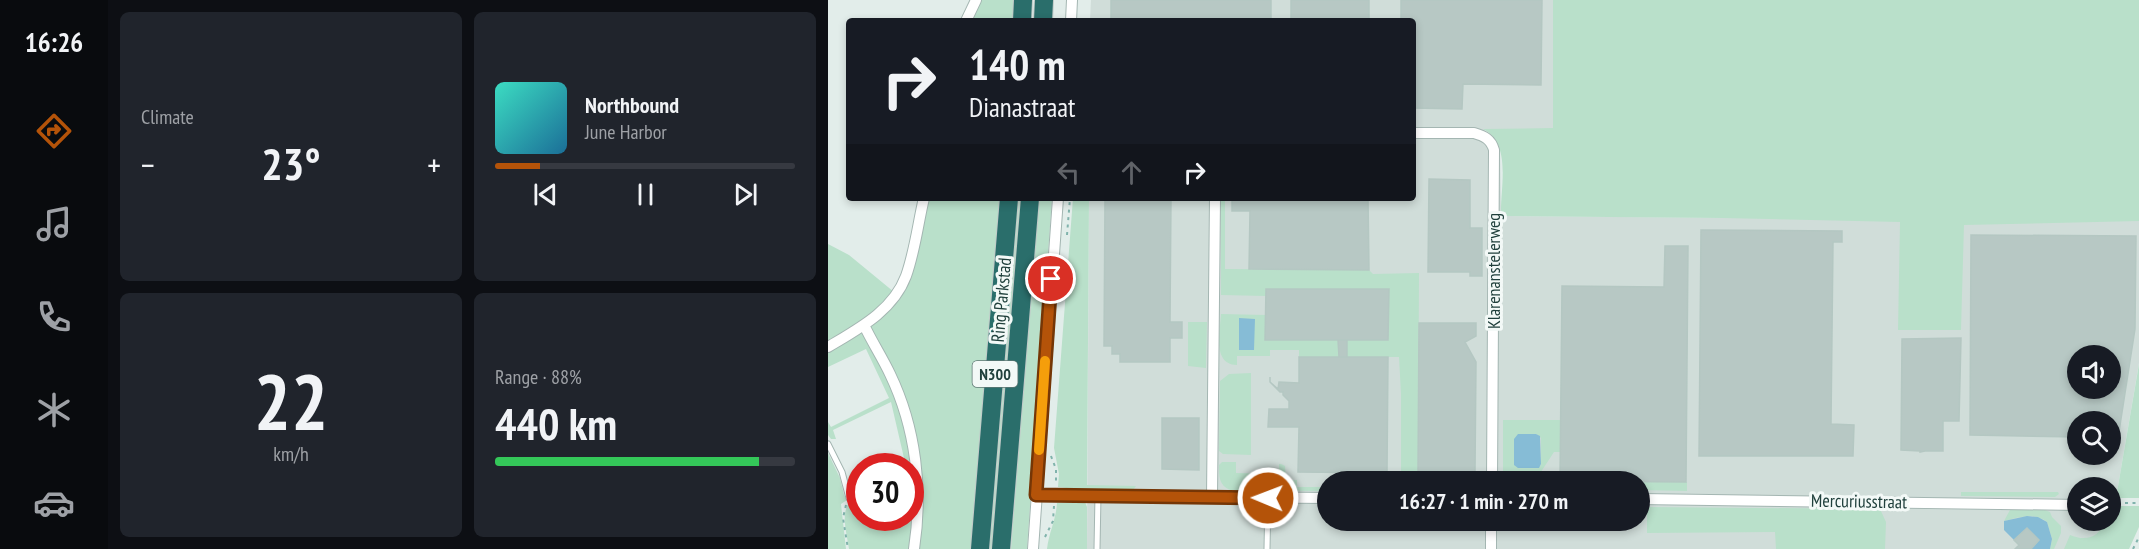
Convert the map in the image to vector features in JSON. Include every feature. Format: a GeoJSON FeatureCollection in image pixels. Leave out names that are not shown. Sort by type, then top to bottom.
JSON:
{"type":"FeatureCollection","features":[{"type":"Feature","properties":{"kind":"highway"},"geometry":{"type":"LineString","coordinates":[[1022,18],[1023,0]]}},
{"type":"Feature","properties":{"kind":"highway"},"geometry":{"type":"LineString","coordinates":[[1043,18],[1044,0]]}},
{"type":"Feature","properties":{"kind":"highway","name":"Ring Parkstad"},"geometry":{"type":"LineString","coordinates":[[980,549],[1009,201]]}},
{"type":"Feature","properties":{"kind":"highway","name":"Ring Parkstad"},"geometry":{"type":"LineString","coordinates":[[1001,549],[1030,201]]}},
{"type":"Feature","properties":{"kind":"street"},"geometry":{"type":"LineString","coordinates":[[967,18],[976,0]]}},
{"type":"Feature","properties":{"kind":"street"},"geometry":{"type":"LineString","coordinates":[[1071,18],[1072,0]]}},
{"type":"Feature","properties":{"kind":"street","name":"Klarenanstelerweg"},"geometry":{"type":"LineString","coordinates":[[1416,133],[1483,135],[1492,144],[1494,150],[1492,471]]}},
{"type":"Feature","properties":{"kind":"street"},"geometry":{"type":"LineString","coordinates":[[828,347],[864,326],[887,306],[898,290],[906,275],[923,201]]}},
{"type":"Feature","properties":{"kind":"street"},"geometry":{"type":"LineString","coordinates":[[1033,549],[1058,201]]}},
{"type":"Feature","properties":{"kind":"street"},"geometry":{"type":"LineString","coordinates":[[1212,497],[1215,201]]}},
{"type":"Feature","properties":{"kind":"street"},"geometry":{"type":"LineString","coordinates":[[864,326],[890,374],[910,430],[918,492],[914,549]]}},
{"type":"Feature","properties":{"kind":"street"},"geometry":{"type":"LineString","coordinates":[[1036,495],[1317,498]]}},
{"type":"Feature","properties":{"kind":"street","name":"Mercuriusstraat"},"geometry":{"type":"LineString","coordinates":[[1650,499],[2067,505]]}},
{"type":"Feature","properties":{"kind":"street"},"geometry":{"type":"LineString","coordinates":[[1491,531],[1491,549]]}},
{"type":"Feature","properties":{"kind":"lane"},"geometry":{"type":"LineString","coordinates":[[828,444],[842,472],[846,487]]}},
{"type":"Feature","properties":{"kind":"lane"},"geometry":{"type":"LineString","coordinates":[[1097,549],[1098,495]]}},
{"type":"Feature","properties":{"kind":"lane"},"geometry":{"type":"LineString","coordinates":[[1267,549],[1268,498]]}},
{"type":"Feature","properties":{"kind":"path"},"geometry":{"type":"LineString","coordinates":[[1066,244],[1070,201]]}},
{"type":"Feature","properties":{"kind":"path"},"geometry":{"type":"LineString","coordinates":[[1045,537],[1053,521],[1055,496],[1056,469],[1050,451]]}},
{"type":"Feature","properties":{"kind":"path"},"geometry":{"type":"LineString","coordinates":[[2121,502],[2139,503]]}},
{"type":"Feature","properties":{"kind":"path"},"geometry":{"type":"LineString","coordinates":[[846,506],[843,513],[848,549]]}},
{"type":"Feature","properties":{"kind":"path"},"geometry":{"type":"LineString","coordinates":[[2133,549],[2139,537]]}},
{"type":"Feature","properties":{"kind":"shaded area"},"geometry":{"type":"Polygon","coordinates":[[[1091,0],[1553,0],[1553,129],[1484,130],[1495,138],[1500,149],[1501,210],[1506,212],[1507,216],[2139,221],[2139,363],[2120,477],[2067,477],[2067,531],[2108,531],[2103,549],[1087,549],[1089,201],[1416,201],[1416,18],[1090,18],[1091,0]]]}},
{"type":"Feature","properties":{"kind":"green space"},"geometry":{"type":"Polygon","coordinates":[[[980,0],[1015,0],[1014,18],[971,18],[980,0]]]}},
{"type":"Feature","properties":{"kind":"green space"},"geometry":{"type":"Polygon","coordinates":[[[1553,0],[2139,0],[2139,221],[1964,225],[1961,330],[1898,330],[1900,222],[1506,216],[1506,212],[1502,213],[1501,210],[1503,177],[1501,154],[1492,135],[1483,129],[1553,128],[1553,0]]]}},
{"type":"Feature","properties":{"kind":"green space"},"geometry":{"type":"Polygon","coordinates":[[[926,201],[1001,201],[974,549],[917,549],[917,531],[924,531],[924,453],[914,453],[914,434],[870,326],[892,306],[926,201]]]}},
{"type":"Feature","properties":{"kind":"green space"},"geometry":{"type":"Polygon","coordinates":[[[1015,201],[1025,201],[996,549],[986,549],[1015,201]]]}},
{"type":"Feature","properties":{"kind":"green space"},"geometry":{"type":"Polygon","coordinates":[[[1038,201],[1052,201],[1027,549],[1011,549],[1038,201]]]}},
{"type":"Feature","properties":{"kind":"green space"},"geometry":{"type":"Polygon","coordinates":[[[1073,201],[1089,201],[1087,485],[1136,486],[1133,490],[1058,487],[1059,474],[1054,448],[1073,201]]]}},
{"type":"Feature","properties":{"kind":"green space"},"geometry":{"type":"Polygon","coordinates":[[[1221,201],[1225,201],[1225,269],[1369,270],[1373,274],[1419,273],[1418,471],[1401,471],[1399,357],[1347,357],[1347,340],[1388,340],[1389,289],[1266,289],[1266,296],[1221,295],[1221,201]]]}},
{"type":"Feature","properties":{"kind":"green space"},"geometry":{"type":"Polygon","coordinates":[[[828,244],[849,255],[894,292],[879,309],[828,343],[828,244]]]}},
{"type":"Feature","properties":{"kind":"green space"},"geometry":{"type":"Polygon","coordinates":[[[1221,314],[1266,315],[1266,340],[1338,340],[1339,357],[1299,357],[1299,350],[1270,350],[1270,356],[1237,356],[1237,365],[1229,363],[1224,359],[1219,346],[1221,314]]]}},
{"type":"Feature","properties":{"kind":"green space"},"geometry":{"type":"Polygon","coordinates":[[[1188,322],[1207,322],[1206,368],[1188,366],[1188,322]]]}},
{"type":"Feature","properties":{"kind":"green space"},"geometry":{"type":"Polygon","coordinates":[[[859,333],[864,334],[900,408],[912,453],[903,453],[891,402],[833,430],[836,439],[831,439],[828,435],[828,422],[831,427],[889,398],[866,349],[828,367],[828,350],[859,333]]]}},
{"type":"Feature","properties":{"kind":"green space"},"geometry":{"type":"Polygon","coordinates":[[[2139,364],[2139,498],[2121,498],[2120,477],[2139,364]]]}},
{"type":"Feature","properties":{"kind":"green space"},"geometry":{"type":"Polygon","coordinates":[[[1251,373],[1251,455],[1223,454],[1219,451],[1220,381],[1229,374],[1251,373]]]}},
{"type":"Feature","properties":{"kind":"green space"},"geometry":{"type":"Polygon","coordinates":[[[1503,420],[1560,420],[1560,452],[1554,452],[1542,471],[1503,471],[1503,420]],[[1536,434],[1518,468],[1537,468],[1541,465],[1541,438],[1536,434]]]}},
{"type":"Feature","properties":{"kind":"green space"},"geometry":{"type":"Polygon","coordinates":[[[828,453],[840,478],[846,498],[841,504],[846,549],[828,549],[828,453]]]}},
{"type":"Feature","properties":{"kind":"green space"},"geometry":{"type":"Polygon","coordinates":[[[1222,462],[1236,462],[1236,473],[1279,474],[1279,464],[1281,464],[1285,466],[1286,480],[1297,480],[1297,487],[1317,487],[1317,491],[1230,490],[1220,480],[1219,465],[1222,462]]]}},
{"type":"Feature","properties":{"kind":"green space"},"geometry":{"type":"Polygon","coordinates":[[[1650,482],[1687,482],[1687,491],[1650,490],[1650,482]]]}},
{"type":"Feature","properties":{"kind":"green space"},"geometry":{"type":"Polygon","coordinates":[[[1961,492],[2058,492],[2059,494],[2055,497],[1961,496],[1961,492]]]}},
{"type":"Feature","properties":{"kind":"green space"},"geometry":{"type":"Polygon","coordinates":[[[1085,502],[1087,549],[1047,549],[1057,503],[1085,502]]]}},
{"type":"Feature","properties":{"kind":"green space"},"geometry":{"type":"Polygon","coordinates":[[[2121,506],[2139,506],[2139,527],[2129,549],[2064,549],[2070,535],[2087,538],[2100,531],[2121,531],[2121,506]]]}},
{"type":"Feature","properties":{"kind":"green space"},"geometry":{"type":"Polygon","coordinates":[[[1650,507],[1880,509],[1886,522],[1885,549],[1776,549],[1775,532],[1647,533],[1650,531],[1650,507]]]}},
{"type":"Feature","properties":{"kind":"green space"},"geometry":{"type":"Polygon","coordinates":[[[846,509],[846,531],[913,531],[911,549],[849,549],[845,526],[846,509]]]}},
{"type":"Feature","properties":{"kind":"green space"},"geometry":{"type":"Polygon","coordinates":[[[2010,510],[2050,512],[2061,526],[2061,533],[2054,549],[2050,549],[2052,539],[2047,522],[2032,516],[2004,521],[2010,510]]]}},
{"type":"Feature","properties":{"kind":"water"},"geometry":{"type":"Polygon","coordinates":[[[1239,318],[1255,319],[1254,350],[1239,350],[1239,318]]]}},
{"type":"Feature","properties":{"kind":"water"},"geometry":{"type":"Polygon","coordinates":[[[1518,434],[1540,436],[1541,464],[1539,468],[1518,468],[1514,465],[1514,439],[1518,434]]]}},
{"type":"Feature","properties":{"kind":"water"},"geometry":{"type":"Polygon","coordinates":[[[2027,516],[2038,517],[2047,522],[2052,539],[2050,549],[2031,549],[2039,540],[2027,528],[2014,540],[2004,530],[2004,521],[2027,516]]]}},
{"type":"Feature","properties":{"kind":"building"},"geometry":{"type":"Polygon","coordinates":[[[1111,0],[1271,0],[1271,18],[1111,18],[1111,0]]]}},
{"type":"Feature","properties":{"kind":"building"},"geometry":{"type":"Polygon","coordinates":[[[1291,0],[1369,0],[1369,18],[1291,18],[1291,0]]]}},
{"type":"Feature","properties":{"kind":"building"},"geometry":{"type":"Polygon","coordinates":[[[1401,0],[1542,0],[1541,85],[1463,84],[1462,109],[1416,108],[1416,18],[1401,18],[1401,0]]]}},
{"type":"Feature","properties":{"kind":"building"},"geometry":{"type":"Polygon","coordinates":[[[1429,179],[1470,180],[1470,228],[1482,228],[1482,276],[1470,276],[1470,272],[1428,272],[1429,179]]]}},
{"type":"Feature","properties":{"kind":"building"},"geometry":{"type":"Polygon","coordinates":[[[1105,201],[1171,201],[1170,322],[1182,322],[1182,338],[1170,338],[1170,362],[1120,362],[1120,354],[1112,354],[1112,346],[1104,346],[1105,201]]]}},
{"type":"Feature","properties":{"kind":"building"},"geometry":{"type":"Polygon","coordinates":[[[1232,201],[1368,201],[1369,270],[1249,269],[1250,211],[1232,211],[1232,201]]]}},
{"type":"Feature","properties":{"kind":"building"},"geometry":{"type":"Polygon","coordinates":[[[1701,230],[1842,231],[1842,242],[1833,242],[1831,424],[1854,425],[1853,456],[1699,456],[1701,230]]]}},
{"type":"Feature","properties":{"kind":"building"},"geometry":{"type":"Polygon","coordinates":[[[1971,235],[2136,236],[2135,329],[2121,419],[2121,411],[2067,411],[2067,437],[1970,435],[1971,235]]]}},
{"type":"Feature","properties":{"kind":"building"},"geometry":{"type":"Polygon","coordinates":[[[1665,246],[1688,246],[1686,482],[1650,482],[1650,471],[1560,471],[1562,286],[1664,287],[1665,246]]]}},
{"type":"Feature","properties":{"kind":"building"},"geometry":{"type":"Polygon","coordinates":[[[1266,289],[1389,289],[1388,340],[1265,340],[1266,289]]]}},
{"type":"Feature","properties":{"kind":"building"},"geometry":{"type":"Polygon","coordinates":[[[1419,323],[1476,323],[1476,336],[1465,342],[1476,362],[1475,471],[1418,471],[1419,323]]]}},
{"type":"Feature","properties":{"kind":"building"},"geometry":{"type":"Polygon","coordinates":[[[1961,338],[1959,421],[1943,421],[1943,451],[1901,450],[1902,339],[1961,338]]]}},
{"type":"Feature","properties":{"kind":"building"},"geometry":{"type":"Polygon","coordinates":[[[1338,340],[1347,340],[1347,357],[1339,357],[1338,340]]]}},
{"type":"Feature","properties":{"kind":"building"},"geometry":{"type":"Polygon","coordinates":[[[1299,357],[1388,357],[1387,471],[1298,472],[1299,427],[1268,427],[1269,409],[1289,409],[1289,401],[1283,392],[1280,392],[1270,382],[1278,389],[1279,382],[1299,383],[1299,357]]]}},
{"type":"Feature","properties":{"kind":"building"},"geometry":{"type":"Polygon","coordinates":[[[1162,418],[1199,418],[1199,470],[1162,469],[1162,418]]]}},
{"type":"Feature","properties":{"kind":"building"},"geometry":{"type":"Polygon","coordinates":[[[2027,528],[2039,540],[2031,549],[2015,549],[2019,545],[2014,540],[2027,528]]]}},
{"type":"Feature","properties":{"kind":"slow traffic"},"geometry":{"type":"LineString","coordinates":[[1039,450],[1045,361]]}},
{"type":"Feature","properties":{"kind":"route"},"geometry":{"type":"LineString","coordinates":[[1051,279],[1036,495],[1268,498]]}}]}
